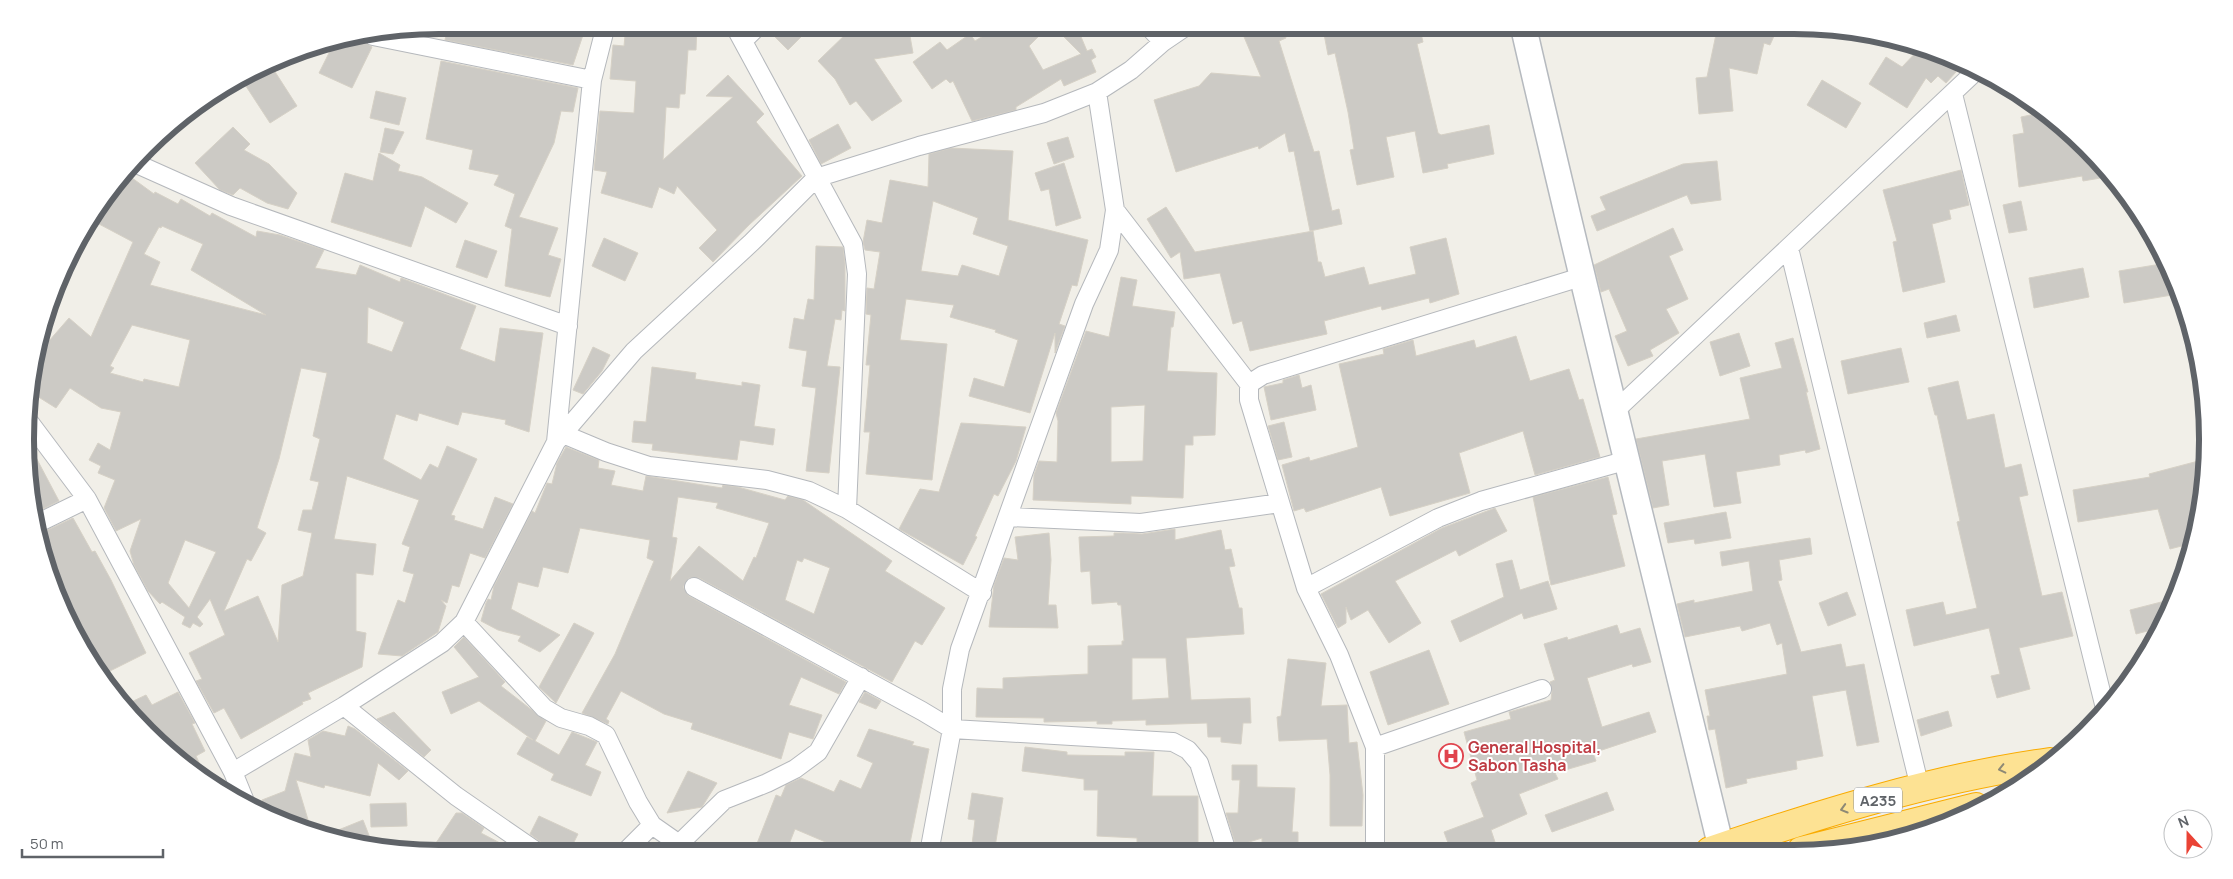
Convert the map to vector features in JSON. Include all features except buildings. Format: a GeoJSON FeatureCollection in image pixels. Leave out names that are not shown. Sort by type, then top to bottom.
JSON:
{"type":"FeatureCollection","features":[{"type":"Feature","properties":{"kind":"highway","name":"A235"},"geometry":{"type":"LineString","coordinates":[[1728,845],[1920,788],[2037,764]]}},
{"type":"Feature","properties":{"kind":"highway","name":"A235"},"geometry":{"type":"LineString","coordinates":[[1828,843],[1951,813]]}},
{"type":"Feature","properties":{"kind":"street"},"geometry":{"type":"LineString","coordinates":[[559,438],[592,80],[604,34]]}},
{"type":"Feature","properties":{"kind":"street"},"geometry":{"type":"LineString","coordinates":[[738,34],[853,244],[857,274],[847,509]]}},
{"type":"Feature","properties":{"kind":"street"},"geometry":{"type":"LineString","coordinates":[[742,41],[749,34]]}},
{"type":"Feature","properties":{"kind":"street"},"geometry":{"type":"LineString","coordinates":[[1155,34],[1163,42]]}},
{"type":"Feature","properties":{"kind":"street"},"geometry":{"type":"LineString","coordinates":[[233,772],[344,706],[442,643],[464,622],[559,438],[634,351],[752,242],[816,178],[919,146],[1044,113],[1097,92],[1131,70],[1175,34]]}},
{"type":"Feature","properties":{"kind":"street"},"geometry":{"type":"LineString","coordinates":[[1525,34],[1581,277],[1628,460],[1714,845]]}},
{"type":"Feature","properties":{"kind":"street"},"geometry":{"type":"LineString","coordinates":[[382,38],[592,80]]}},
{"type":"Feature","properties":{"kind":"street"},"geometry":{"type":"LineString","coordinates":[[1616,410],[1972,75]]}},
{"type":"Feature","properties":{"kind":"street"},"geometry":{"type":"LineString","coordinates":[[930,845],[952,729],[952,689],[960,649],[1009,518],[1084,304],[1109,250],[1115,210],[1097,92]]}},
{"type":"Feature","properties":{"kind":"street"},"geometry":{"type":"LineString","coordinates":[[1954,94],[2103,701]]}},
{"type":"Feature","properties":{"kind":"street"},"geometry":{"type":"LineString","coordinates":[[140,166],[231,206],[568,326]]}},
{"type":"Feature","properties":{"kind":"street"},"geometry":{"type":"LineString","coordinates":[[1115,210],[1249,384],[1250,400],[1306,588],[1339,655],[1374,747],[1375,845]]}},
{"type":"Feature","properties":{"kind":"street"},"geometry":{"type":"LineString","coordinates":[[1789,248],[1920,788]]}},
{"type":"Feature","properties":{"kind":"street"},"geometry":{"type":"LineString","coordinates":[[1249,384],[1263,375],[1581,277]]}},
{"type":"Feature","properties":{"kind":"street"},"geometry":{"type":"LineString","coordinates":[[34,429],[87,499],[233,772],[242,793]]}},
{"type":"Feature","properties":{"kind":"street"},"geometry":{"type":"LineString","coordinates":[[559,438],[649,466],[767,480],[809,491],[847,509],[982,592]]}},
{"type":"Feature","properties":{"kind":"street"},"geometry":{"type":"LineString","coordinates":[[1306,588],[1438,518],[1482,501],[1628,460]]}},
{"type":"Feature","properties":{"kind":"street"},"geometry":{"type":"LineString","coordinates":[[42,521],[87,499]]}},
{"type":"Feature","properties":{"kind":"street"},"geometry":{"type":"LineString","coordinates":[[1009,518],[1141,523],[1280,503]]}},
{"type":"Feature","properties":{"kind":"street"},"geometry":{"type":"LineString","coordinates":[[694,587],[861,677],[952,729],[1173,742],[1188,750],[1199,763],[1225,845]]}},
{"type":"Feature","properties":{"kind":"street"},"geometry":{"type":"LineString","coordinates":[[464,622],[544,708],[561,718],[590,726],[606,735],[638,802],[652,825],[680,845]]}},
{"type":"Feature","properties":{"kind":"street"},"geometry":{"type":"LineString","coordinates":[[688,845],[724,800],[767,784],[795,769],[818,752],[861,677]]}},
{"type":"Feature","properties":{"kind":"street"},"geometry":{"type":"LineString","coordinates":[[1374,747],[1542,689]]}},
{"type":"Feature","properties":{"kind":"street"},"geometry":{"type":"LineString","coordinates":[[344,706],[456,796],[527,845]]}},
{"type":"Feature","properties":{"kind":"street"},"geometry":{"type":"LineString","coordinates":[[632,845],[652,825]]}},
{"type":"Feature","properties":{"kind":"place","name":"General Hospital, Sabon Tasha"},"geometry":{"type":"Point","coordinates":[1451,756]}}]}
